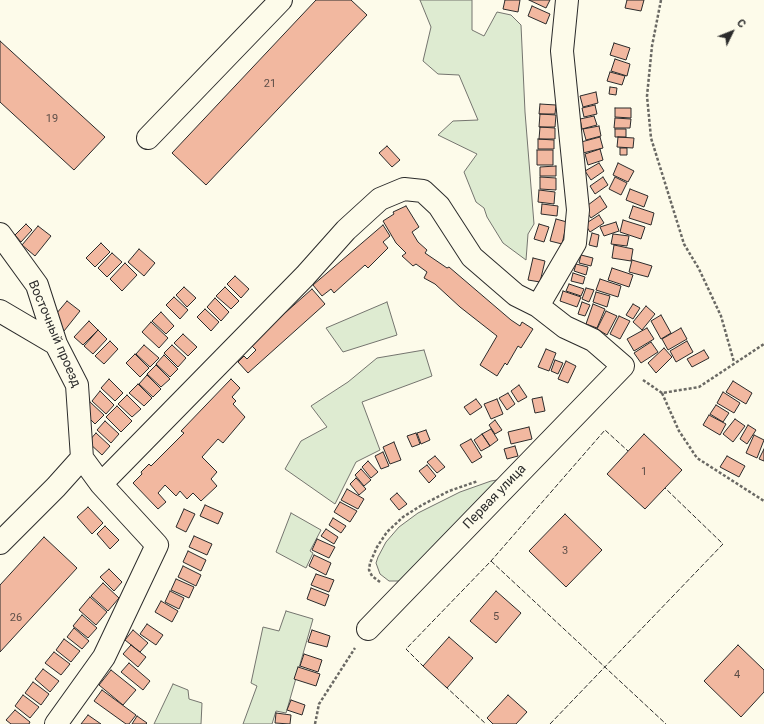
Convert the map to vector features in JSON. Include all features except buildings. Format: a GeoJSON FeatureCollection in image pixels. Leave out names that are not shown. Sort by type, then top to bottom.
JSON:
{"type":"FeatureCollection","features":[{"type":"Feature","properties":{"kind":"street"},"geometry":{"type":"LineString","coordinates":[[148,138],[281,0]]}},
{"type":"Feature","properties":{"kind":"street"},"geometry":{"type":"LineString","coordinates":[[538,306],[575,243],[578,210],[562,51],[567,0]]}},
{"type":"Feature","properties":{"kind":"street"},"geometry":{"type":"LineString","coordinates":[[101,484],[305,276],[346,230],[380,199],[404,189],[423,191],[439,206],[472,257],[516,295],[538,306],[565,327],[593,340],[623,366]]}},
{"type":"Feature","properties":{"kind":"street","name":"Восточный проезд"},"geometry":{"type":"LineString","coordinates":[[0,234],[37,285],[56,344],[77,385],[82,458]]}},
{"type":"Feature","properties":{"kind":"street"},"geometry":{"type":"LineString","coordinates":[[0,311],[56,344]]}},
{"type":"Feature","properties":{"kind":"street","name":"Первая улица"},"geometry":{"type":"LineString","coordinates":[[368,629],[623,366]]}},
{"type":"Feature","properties":{"kind":"street"},"geometry":{"type":"LineString","coordinates":[[0,543],[56,487],[82,458],[101,484],[157,545],[104,657],[56,724]]}},
{"type":"Feature","properties":{"kind":"path"},"geometry":{"type":"LineString","coordinates":[[661,0],[652,46],[647,96],[651,138],[684,244],[722,316],[734,362]]}},
{"type":"Feature","properties":{"kind":"path"},"geometry":{"type":"LineString","coordinates":[[662,393],[699,387],[734,362],[764,344]]}},
{"type":"Feature","properties":{"kind":"path"},"geometry":{"type":"LineString","coordinates":[[623,366],[662,393],[679,431],[697,458],[764,501]]}},
{"type":"Feature","properties":{"kind":"path"},"geometry":{"type":"LineString","coordinates":[[410,585],[392,586],[384,584],[372,576],[369,570],[372,556],[382,538],[393,526],[410,512],[449,491],[484,479]]}},
{"type":"Feature","properties":{"kind":"path"},"geometry":{"type":"LineString","coordinates":[[314,724],[319,704],[368,629]]}},
{"type":"Feature","properties":{"kind":"green space"},"geometry":{"type":"Polygon","coordinates":[[[420,0],[472,0],[472,30],[484,36],[497,12],[511,15],[521,25],[525,112],[534,224],[528,234],[526,260],[503,243],[487,217],[484,208],[476,202],[464,172],[477,154],[438,135],[453,121],[478,120],[459,75],[438,74],[423,61],[431,27],[420,0]]]}},
{"type":"Feature","properties":{"kind":"green space"},"geometry":{"type":"Polygon","coordinates":[[[387,302],[397,335],[343,352],[326,328],[387,302]]]}},
{"type":"Feature","properties":{"kind":"green space"},"geometry":{"type":"Polygon","coordinates":[[[424,350],[432,376],[362,402],[380,450],[356,462],[335,504],[285,469],[301,441],[327,427],[311,406],[348,382],[377,358],[424,350]]]}},
{"type":"Feature","properties":{"kind":"green space"},"geometry":{"type":"Polygon","coordinates":[[[503,479],[401,581],[389,581],[380,574],[376,563],[378,557],[386,542],[399,527],[418,513],[460,492],[491,481],[503,479]]]}},
{"type":"Feature","properties":{"kind":"green space"},"geometry":{"type":"Polygon","coordinates":[[[291,513],[321,530],[310,551],[313,553],[306,568],[276,552],[291,513]]]}},
{"type":"Feature","properties":{"kind":"green space"},"geometry":{"type":"Polygon","coordinates":[[[286,611],[313,619],[286,713],[276,711],[272,724],[243,724],[257,686],[251,683],[263,627],[279,631],[286,611]]]}},
{"type":"Feature","properties":{"kind":"green space"},"geometry":{"type":"Polygon","coordinates":[[[173,684],[188,690],[189,699],[202,703],[201,724],[154,724],[173,684]]]}},
{"type":"Feature","properties":{"kind":"fence"},"geometry":{"type":"LineString","coordinates":[[424,667],[406,649],[491,561],[605,430],[628,451]]}},
{"type":"Feature","properties":{"kind":"fence"},"geometry":{"type":"LineString","coordinates":[[550,724],[723,544],[665,488]]}},
{"type":"Feature","properties":{"kind":"fence"},"geometry":{"type":"LineString","coordinates":[[491,561],[666,724]]}},
{"type":"Feature","properties":{"kind":"fence"},"geometry":{"type":"LineString","coordinates":[[445,686],[486,724]]}}]}
